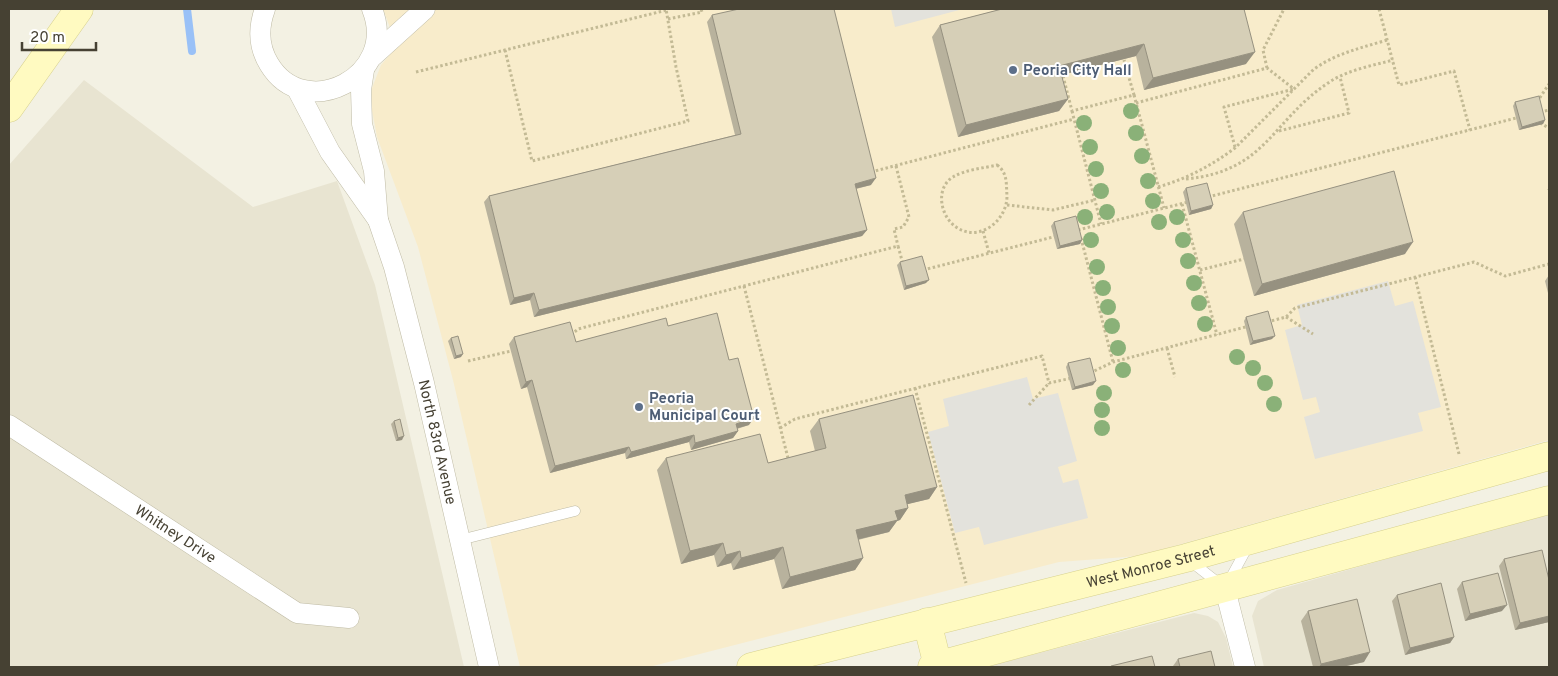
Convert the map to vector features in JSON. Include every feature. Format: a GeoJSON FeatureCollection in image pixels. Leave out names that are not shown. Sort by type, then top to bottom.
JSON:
{"type":"FeatureCollection","features":[{"type":"Feature","properties":{"kind":"street"},"geometry":{"type":"LineString","coordinates":[[9,108],[79,9]]}},
{"type":"Feature","properties":{"kind":"street","name":"North 83rd Avenue"},"geometry":{"type":"LineString","coordinates":[[372,9],[376,20],[377,39],[361,90],[362,124],[374,171],[378,220],[394,267],[418,360],[489,667]]}},
{"type":"Feature","properties":{"kind":"street"},"geometry":{"type":"LineString","coordinates":[[297,89],[320,91],[336,88],[351,82],[391,37],[425,9]]}},
{"type":"Feature","properties":{"kind":"street","name":"North 83rd Avenue"},"geometry":{"type":"LineString","coordinates":[[261,12],[259,37],[263,55],[273,71],[297,89],[330,152],[378,220]]}},
{"type":"Feature","properties":{"kind":"street","name":"Whitney Drive"},"geometry":{"type":"LineString","coordinates":[[9,425],[297,613],[349,618]]}},
{"type":"Feature","properties":{"kind":"street","name":"West Monroe Street"},"geometry":{"type":"LineString","coordinates":[[752,667],[799,661],[927,622],[1186,558],[1251,540],[1466,466],[1549,456]]}},
{"type":"Feature","properties":{"kind":"street"},"geometry":{"type":"LineString","coordinates":[[1466,466],[1486,518]]}},
{"type":"Feature","properties":{"kind":"street"},"geometry":{"type":"LineString","coordinates":[[927,622],[935,666],[1549,500]]}},
{"type":"Feature","properties":{"kind":"street"},"geometry":{"type":"LineString","coordinates":[[1225,589],[1245,667]]}},
{"type":"Feature","properties":{"kind":"lane"},"geometry":{"type":"LineString","coordinates":[[460,540],[574,512]]}},
{"type":"Feature","properties":{"kind":"lane"},"geometry":{"type":"LineString","coordinates":[[1186,558],[1225,589],[1251,540]]}},
{"type":"Feature","properties":{"kind":"path"},"geometry":{"type":"LineString","coordinates":[[416,72],[667,9],[676,67],[688,121],[532,161],[505,50]]}},
{"type":"Feature","properties":{"kind":"path"},"geometry":{"type":"LineString","coordinates":[[668,19],[702,12],[701,9]]}},
{"type":"Feature","properties":{"kind":"path"},"geometry":{"type":"LineString","coordinates":[[1284,9],[1263,50],[1267,68],[1294,89]]}},
{"type":"Feature","properties":{"kind":"path"},"geometry":{"type":"LineString","coordinates":[[1379,9],[1399,85],[1454,71],[1470,130]]}},
{"type":"Feature","properties":{"kind":"path"},"geometry":{"type":"LineString","coordinates":[[1183,179],[1235,148],[1314,69],[1328,59],[1387,40]]}},
{"type":"Feature","properties":{"kind":"path"},"geometry":{"type":"LineString","coordinates":[[1124,60],[1164,208]]}},
{"type":"Feature","properties":{"kind":"path"},"geometry":{"type":"LineString","coordinates":[[1158,186],[1183,179],[1202,178],[1244,163],[1322,88],[1340,77],[1392,60]]}},
{"type":"Feature","properties":{"kind":"path"},"geometry":{"type":"LineString","coordinates":[[1136,103],[1267,68]]}},
{"type":"Feature","properties":{"kind":"path"},"geometry":{"type":"LineString","coordinates":[[1063,76],[1101,224]]}},
{"type":"Feature","properties":{"kind":"path"},"geometry":{"type":"LineString","coordinates":[[1278,132],[1349,113],[1340,77]]}},
{"type":"Feature","properties":{"kind":"path"},"geometry":{"type":"LineString","coordinates":[[1533,107],[1549,84]]}},
{"type":"Feature","properties":{"kind":"path"},"geometry":{"type":"LineString","coordinates":[[1235,148],[1224,107],[1294,89]]}},
{"type":"Feature","properties":{"kind":"path"},"geometry":{"type":"LineString","coordinates":[[1072,111],[1134,95]]}},
{"type":"Feature","properties":{"kind":"path"},"geometry":{"type":"LineString","coordinates":[[1535,113],[1549,110]]}},
{"type":"Feature","properties":{"kind":"path"},"geometry":{"type":"LineString","coordinates":[[1199,199],[1528,115]]}},
{"type":"Feature","properties":{"kind":"path"},"geometry":{"type":"LineString","coordinates":[[868,173],[1074,119]]}},
{"type":"Feature","properties":{"kind":"path"},"geometry":{"type":"LineString","coordinates":[[1535,119],[1549,128]]}},
{"type":"Feature","properties":{"kind":"path"},"geometry":{"type":"LineString","coordinates":[[997,165],[1005,173],[1007,205],[1002,216],[994,225],[983,231],[969,232],[956,227],[947,217],[941,203],[941,194],[946,182],[954,176],[997,165]]}},
{"type":"Feature","properties":{"kind":"path"},"geometry":{"type":"LineString","coordinates":[[896,166],[909,217],[903,226],[894,229],[903,265]]}},
{"type":"Feature","properties":{"kind":"path"},"geometry":{"type":"LineString","coordinates":[[1007,205],[1053,210],[1094,200]]}},
{"type":"Feature","properties":{"kind":"path"},"geometry":{"type":"LineString","coordinates":[[1070,232],[1190,202]]}},
{"type":"Feature","properties":{"kind":"path"},"geometry":{"type":"LineString","coordinates":[[1182,204],[1217,334]]}},
{"type":"Feature","properties":{"kind":"path"},"geometry":{"type":"LineString","coordinates":[[1079,230],[1113,362]]}},
{"type":"Feature","properties":{"kind":"path"},"geometry":{"type":"LineString","coordinates":[[983,231],[988,253]]}},
{"type":"Feature","properties":{"kind":"path"},"geometry":{"type":"LineString","coordinates":[[915,272],[1062,234]]}},
{"type":"Feature","properties":{"kind":"path"},"geometry":{"type":"LineString","coordinates":[[568,336],[578,329],[898,246]]}},
{"type":"Feature","properties":{"kind":"path"},"geometry":{"type":"LineString","coordinates":[[1200,270],[1244,258]]}},
{"type":"Feature","properties":{"kind":"path"},"geometry":{"type":"LineString","coordinates":[[1259,324],[1286,317],[1295,308],[1474,262],[1505,276],[1549,264]]}},
{"type":"Feature","properties":{"kind":"path"},"geometry":{"type":"LineString","coordinates":[[1415,277],[1466,466]]}},
{"type":"Feature","properties":{"kind":"path"},"geometry":{"type":"LineString","coordinates":[[744,286],[790,467]]}},
{"type":"Feature","properties":{"kind":"path"},"geometry":{"type":"LineString","coordinates":[[1286,317],[1313,334]]}},
{"type":"Feature","properties":{"kind":"path"},"geometry":{"type":"LineString","coordinates":[[1085,374],[1113,362],[1251,326]]}},
{"type":"Feature","properties":{"kind":"path"},"geometry":{"type":"LineString","coordinates":[[1167,348],[1175,377]]}},
{"type":"Feature","properties":{"kind":"path"},"geometry":{"type":"LineString","coordinates":[[468,361],[511,351]]}},
{"type":"Feature","properties":{"kind":"path"},"geometry":{"type":"LineString","coordinates":[[780,428],[795,419],[1042,356],[1049,383]]}},
{"type":"Feature","properties":{"kind":"path"},"geometry":{"type":"LineString","coordinates":[[1029,405],[1049,383],[1077,376]]}},
{"type":"Feature","properties":{"kind":"path"},"geometry":{"type":"LineString","coordinates":[[915,388],[966,583]]}},
{"type":"Feature","properties":{"kind":"shaded area"},"geometry":{"type":"Polygon","coordinates":[[[383,9],[1549,9],[1549,440],[1139,556],[1059,562],[649,667],[520,667],[453,380],[418,247],[377,137],[371,105],[372,88],[381,65],[397,46],[383,9]]]}},
{"type":"Feature","properties":{"kind":"shaded area"},"geometry":{"type":"Polygon","coordinates":[[[891,9],[963,9],[895,27],[891,9]]]}},
{"type":"Feature","properties":{"kind":"shaded area"},"geometry":{"type":"Polygon","coordinates":[[[84,80],[253,207],[337,181],[375,285],[464,667],[9,667],[9,165],[84,80]]]}},
{"type":"Feature","properties":{"kind":"shaded area"},"geometry":{"type":"Polygon","coordinates":[[[1388,281],[1395,306],[1413,301],[1441,407],[1418,413],[1423,431],[1315,459],[1304,417],[1320,412],[1316,397],[1303,400],[1285,330],[1302,325],[1297,305],[1388,281]]]}},
{"type":"Feature","properties":{"kind":"shaded area"},"geometry":{"type":"Polygon","coordinates":[[[1027,377],[1033,399],[1058,393],[1077,461],[1058,467],[1063,483],[1078,479],[1088,518],[984,545],[979,527],[955,533],[928,432],[949,426],[943,399],[1027,377]]]}},
{"type":"Feature","properties":{"kind":"shaded area"},"geometry":{"type":"Polygon","coordinates":[[[1549,513],[1549,667],[1264,667],[1252,616],[1258,601],[1277,590],[1549,513]]]}},
{"type":"Feature","properties":{"kind":"shaded area"},"geometry":{"type":"Polygon","coordinates":[[[1194,613],[1208,616],[1218,622],[1226,638],[1233,667],[985,667],[1194,613]]]}},
{"type":"Feature","properties":{"kind":"building"},"geometry":{"type":"Polygon","coordinates":[[[739,9],[834,9],[876,178],[855,184],[867,230],[539,310],[534,293],[514,298],[489,196],[741,134],[712,15],[739,9]]]}},
{"type":"Feature","properties":{"kind":"building","name":"Peoria City Hall"},"geometry":{"type":"Polygon","coordinates":[[[1002,9],[1244,9],[1255,52],[1153,78],[1144,44],[1059,66],[1068,99],[966,125],[940,25],[1002,9]]]}},
{"type":"Feature","properties":{"kind":"building"},"geometry":{"type":"Polygon","coordinates":[[[1539,96],[1545,120],[1522,127],[1515,102],[1539,96]]]}},
{"type":"Feature","properties":{"kind":"building"},"geometry":{"type":"Polygon","coordinates":[[[1394,171],[1413,242],[1262,284],[1243,212],[1394,171]]]}},
{"type":"Feature","properties":{"kind":"building"},"geometry":{"type":"Polygon","coordinates":[[[1207,183],[1213,205],[1191,211],[1186,188],[1207,183]]]}},
{"type":"Feature","properties":{"kind":"building"},"geometry":{"type":"Polygon","coordinates":[[[1076,216],[1082,240],[1060,246],[1054,222],[1076,216]]]}},
{"type":"Feature","properties":{"kind":"building"},"geometry":{"type":"Polygon","coordinates":[[[922,256],[929,280],[906,286],[900,262],[922,256]]]}},
{"type":"Feature","properties":{"kind":"building"},"geometry":{"type":"Polygon","coordinates":[[[1268,311],[1275,336],[1253,341],[1246,317],[1268,311]]]}},
{"type":"Feature","properties":{"kind":"building","name":"Peoria Municipal Court"},"geometry":{"type":"Polygon","coordinates":[[[717,313],[729,360],[738,358],[754,418],[736,424],[738,431],[695,443],[694,435],[631,452],[629,447],[555,466],[532,380],[526,382],[514,337],[570,322],[576,342],[666,318],[668,326],[717,313]]]}},
{"type":"Feature","properties":{"kind":"building"},"geometry":{"type":"Polygon","coordinates":[[[458,336],[463,354],[456,356],[451,338],[458,336]]]}},
{"type":"Feature","properties":{"kind":"building"},"geometry":{"type":"Polygon","coordinates":[[[1090,358],[1096,381],[1075,387],[1068,363],[1090,358]]]}},
{"type":"Feature","properties":{"kind":"building"},"geometry":{"type":"Polygon","coordinates":[[[913,395],[937,487],[905,495],[908,508],[895,511],[898,520],[856,530],[863,558],[790,577],[783,547],[741,558],[740,551],[726,555],[723,543],[690,551],[666,458],[760,434],[768,463],[826,448],[819,419],[913,395]]]}},
{"type":"Feature","properties":{"kind":"building"},"geometry":{"type":"Polygon","coordinates":[[[400,419],[404,436],[398,438],[394,421],[400,419]]]}},
{"type":"Feature","properties":{"kind":"building"},"geometry":{"type":"Polygon","coordinates":[[[1542,550],[1549,580],[1549,616],[1520,623],[1504,559],[1542,550]]]}},
{"type":"Feature","properties":{"kind":"building"},"geometry":{"type":"Polygon","coordinates":[[[1498,573],[1507,605],[1470,614],[1462,582],[1498,573]]]}},
{"type":"Feature","properties":{"kind":"building"},"geometry":{"type":"Polygon","coordinates":[[[1441,583],[1454,637],[1410,648],[1397,595],[1441,583]]]}},
{"type":"Feature","properties":{"kind":"building"},"geometry":{"type":"Polygon","coordinates":[[[1357,599],[1370,652],[1321,664],[1308,611],[1357,599]]]}},
{"type":"Feature","properties":{"kind":"building"},"geometry":{"type":"Polygon","coordinates":[[[1211,651],[1215,667],[1180,667],[1178,659],[1211,651]]]}},
{"type":"Feature","properties":{"kind":"building"},"geometry":{"type":"Polygon","coordinates":[[[1152,656],[1155,667],[1111,667],[1111,666],[1152,656]]]}},
{"type":"Feature","properties":{"kind":"waterway"},"geometry":{"type":"LineString","coordinates":[[187,9],[192,51]]}},
{"type":"Feature","properties":{"kind":"place","name":"Peoria City Hall"},"geometry":{"type":"Point","coordinates":[1013,70]}},
{"type":"Feature","properties":{"kind":"place","name":"Peoria Municipal Court"},"geometry":{"type":"Point","coordinates":[639,407]}}]}
